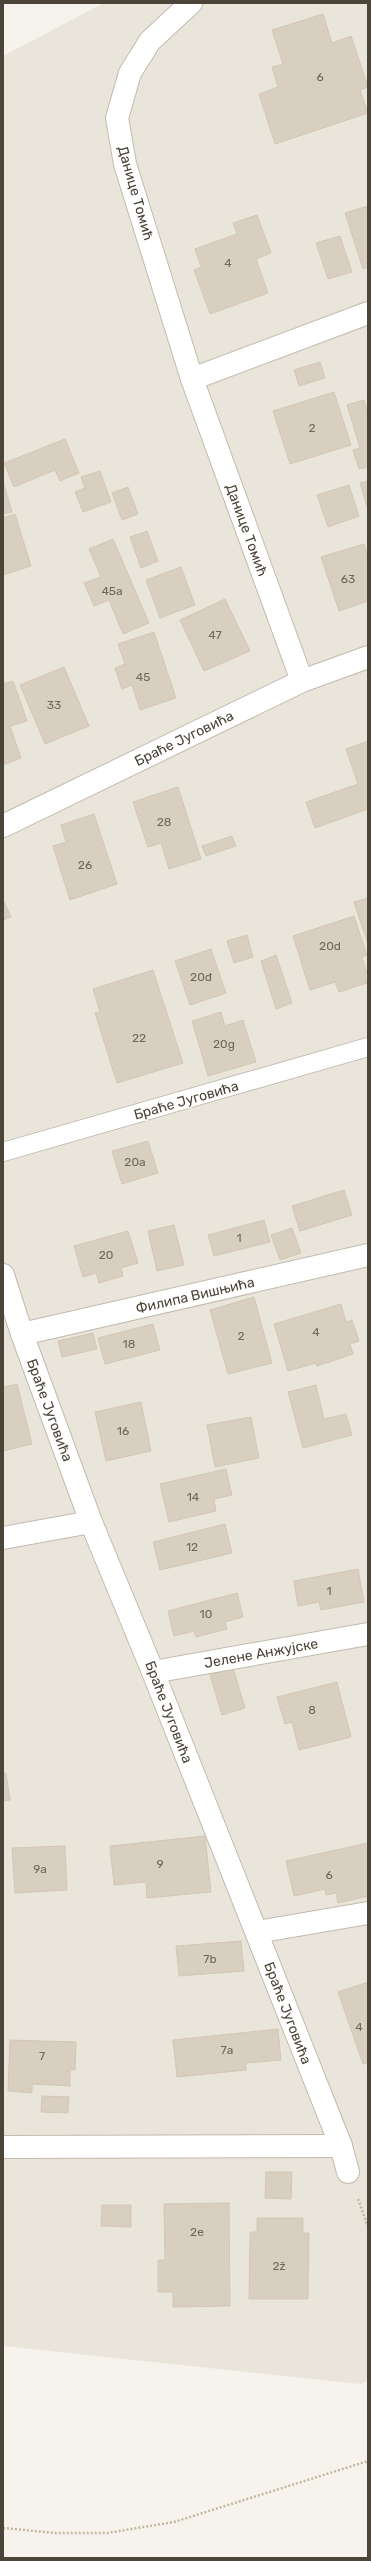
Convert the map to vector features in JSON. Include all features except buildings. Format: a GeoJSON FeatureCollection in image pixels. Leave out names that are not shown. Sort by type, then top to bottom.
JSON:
{"type":"FeatureCollection","features":[{"type":"Feature","properties":{"kind":"street","name":"Данице Томић"},"geometry":{"type":"LineString","coordinates":[[191,3],[150,41],[130,73],[117,118],[124,164],[192,379],[302,681]]}},
{"type":"Feature","properties":{"kind":"street"},"geometry":{"type":"LineString","coordinates":[[192,379],[368,313]]}},
{"type":"Feature","properties":{"kind":"street","name":"Браће Југовића"},"geometry":{"type":"LineString","coordinates":[[3,826],[302,681],[368,657]]}},
{"type":"Feature","properties":{"kind":"street","name":"Филипа Вишњића"},"geometry":{"type":"LineString","coordinates":[[22,1334],[368,1255]]}},
{"type":"Feature","properties":{"kind":"street","name":"Браће Југовића"},"geometry":{"type":"LineString","coordinates":[[3,1275],[22,1334],[91,1522],[257,1932],[341,2146],[348,2172]]}},
{"type":"Feature","properties":{"kind":"street"},"geometry":{"type":"LineString","coordinates":[[3,1538],[91,1522]]}},
{"type":"Feature","properties":{"kind":"street","name":"Јелене Анжујске"},"geometry":{"type":"LineString","coordinates":[[153,1672],[368,1634]]}},
{"type":"Feature","properties":{"kind":"street"},"geometry":{"type":"LineString","coordinates":[[257,1932],[368,1913]]}},
{"type":"Feature","properties":{"kind":"street"},"geometry":{"type":"LineString","coordinates":[[3,2147],[341,2146]]}},
{"type":"Feature","properties":{"kind":"lane","name":"Браће Југовића"},"geometry":{"type":"LineString","coordinates":[[3,1152],[368,1047]]}},
{"type":"Feature","properties":{"kind":"path"},"geometry":{"type":"LineString","coordinates":[[3,2528],[56,2533],[106,2533],[174,2522],[368,2461]]}},
{"type":"Feature","properties":{"kind":"shaded area"},"geometry":{"type":"Polygon","coordinates":[[[104,3],[368,3],[368,2381],[360,2384],[3,2346],[3,56],[104,3]]]}}]}
